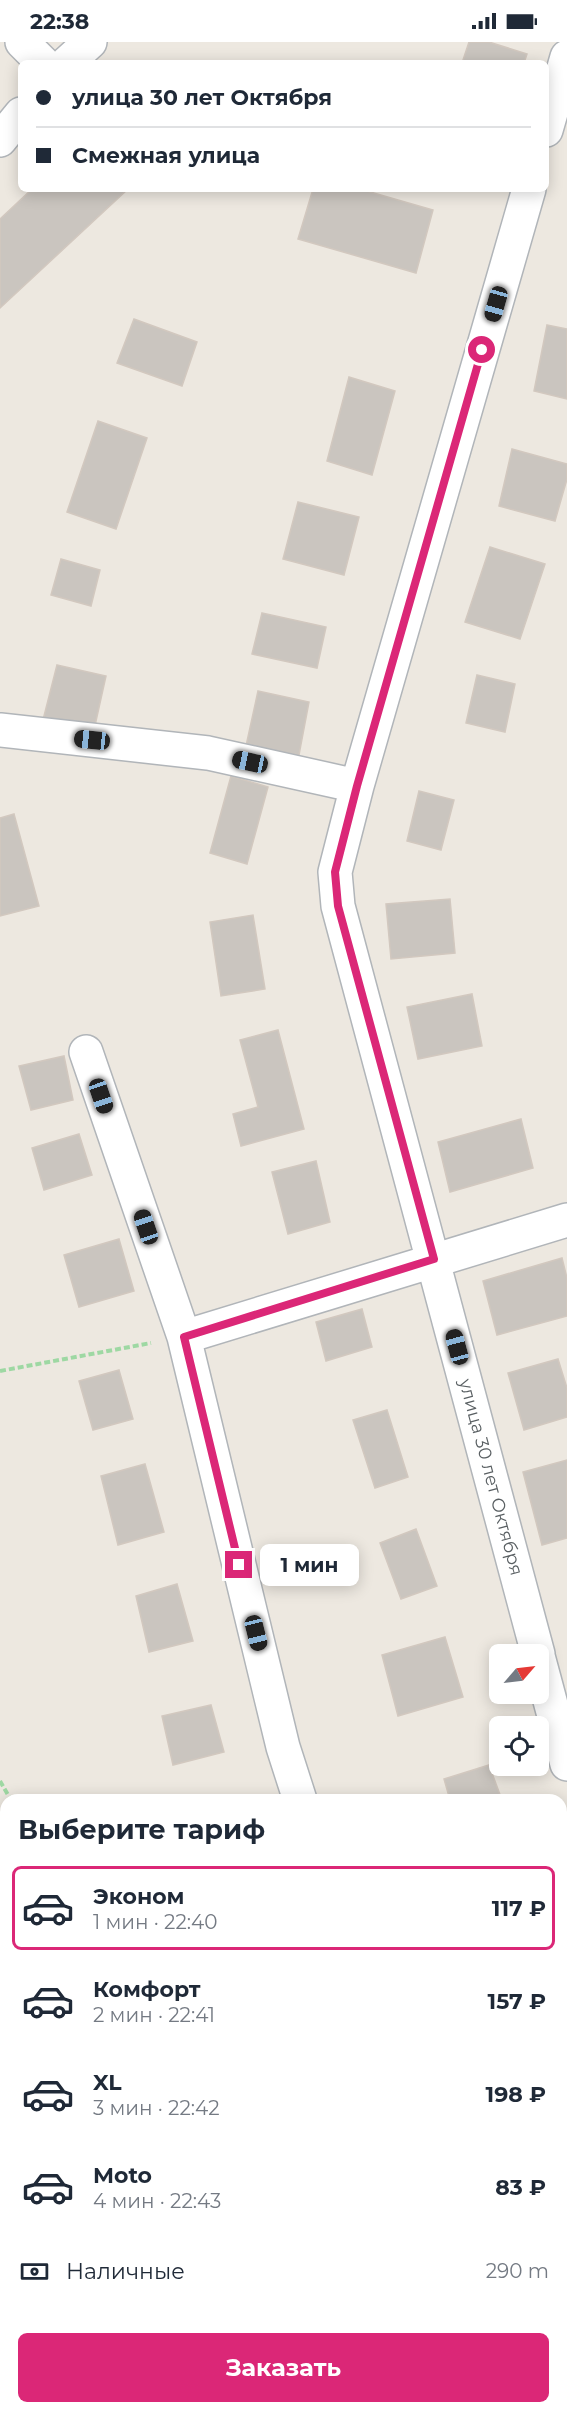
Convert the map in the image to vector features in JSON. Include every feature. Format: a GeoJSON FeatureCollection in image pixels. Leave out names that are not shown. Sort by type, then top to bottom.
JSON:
{"type":"FeatureCollection","features":[{"type":"Feature","properties":{"kind":"street"},"geometry":{"type":"LineString","coordinates":[[22,42],[40,60]]}},
{"type":"Feature","properties":{"kind":"street"},"geometry":{"type":"LineString","coordinates":[[70,60],[90,42]]}},
{"type":"Feature","properties":{"kind":"street"},"geometry":{"type":"LineString","coordinates":[[549,120],[567,57]]}},
{"type":"Feature","properties":{"kind":"street"},"geometry":{"type":"LineString","coordinates":[[0,140],[18,118]]}},
{"type":"Feature","properties":{"kind":"street","name":"улица 30 лет Октября"},"geometry":{"type":"LineString","coordinates":[[528,192],[357,786],[335,872],[338,906],[535,1644]]}},
{"type":"Feature","properties":{"kind":"street"},"geometry":{"type":"LineString","coordinates":[[0,730],[208,753],[357,786]]}},
{"type":"Feature","properties":{"kind":"street"},"geometry":{"type":"LineString","coordinates":[[86,1052],[184,1337],[284,1747],[298,1794]]}},
{"type":"Feature","properties":{"kind":"street"},"geometry":{"type":"LineString","coordinates":[[184,1337],[567,1220]]}},
{"type":"Feature","properties":{"kind":"street","name":"улица 30 лет Октября"},"geometry":{"type":"LineString","coordinates":[[549,1696],[567,1764]]}},
{"type":"Feature","properties":{"kind":"path"},"geometry":{"type":"LineString","coordinates":[[0,1371],[184,1337]]}},
{"type":"Feature","properties":{"kind":"path"},"geometry":{"type":"LineString","coordinates":[[0,1781],[8,1794]]}},
{"type":"Feature","properties":{"kind":"building"},"geometry":{"type":"Polygon","coordinates":[[[469,42],[489,42],[527,54],[525,60],[463,60],[469,42]]]}},
{"type":"Feature","properties":{"kind":"building"},"geometry":{"type":"Polygon","coordinates":[[[29,192],[125,192],[0,308],[0,219],[29,192]]]}},
{"type":"Feature","properties":{"kind":"building"},"geometry":{"type":"Polygon","coordinates":[[[312,192],[370,192],[433,210],[416,273],[298,239],[312,192]]]}},
{"type":"Feature","properties":{"kind":"building"},"geometry":{"type":"Polygon","coordinates":[[[134,319],[197,342],[182,386],[117,363],[134,319]]]}},
{"type":"Feature","properties":{"kind":"building"},"geometry":{"type":"Polygon","coordinates":[[[547,325],[567,329],[567,399],[534,391],[547,325]]]}},
{"type":"Feature","properties":{"kind":"building"},"geometry":{"type":"Polygon","coordinates":[[[349,377],[395,391],[372,475],[327,461],[349,377]]]}},
{"type":"Feature","properties":{"kind":"building"},"geometry":{"type":"Polygon","coordinates":[[[98,421],[147,438],[116,529],[67,512],[98,421]]]}},
{"type":"Feature","properties":{"kind":"building"},"geometry":{"type":"Polygon","coordinates":[[[512,449],[567,464],[567,479],[555,521],[499,506],[512,449]]]}},
{"type":"Feature","properties":{"kind":"building"},"geometry":{"type":"Polygon","coordinates":[[[298,502],[359,517],[344,575],[283,559],[298,502]]]}},
{"type":"Feature","properties":{"kind":"building"},"geometry":{"type":"Polygon","coordinates":[[[490,547],[545,564],[520,639],[465,622],[490,547]]]}},
{"type":"Feature","properties":{"kind":"building"},"geometry":{"type":"Polygon","coordinates":[[[61,559],[100,570],[91,606],[51,595],[61,559]]]}},
{"type":"Feature","properties":{"kind":"building"},"geometry":{"type":"Polygon","coordinates":[[[262,613],[326,627],[317,668],[252,654],[262,613]]]}},
{"type":"Feature","properties":{"kind":"building"},"geometry":{"type":"Polygon","coordinates":[[[57,665],[106,676],[94,730],[43,720],[57,665]]]}},
{"type":"Feature","properties":{"kind":"building"},"geometry":{"type":"Polygon","coordinates":[[[477,675],[515,684],[505,732],[466,723],[477,675]]]}},
{"type":"Feature","properties":{"kind":"building"},"geometry":{"type":"Polygon","coordinates":[[[258,691],[309,702],[299,755],[246,746],[258,691]]]}},
{"type":"Feature","properties":{"kind":"building"},"geometry":{"type":"Polygon","coordinates":[[[231,776],[268,787],[247,864],[210,853],[231,776]]]}},
{"type":"Feature","properties":{"kind":"building"},"geometry":{"type":"Polygon","coordinates":[[[419,791],[454,800],[441,850],[407,841],[419,791]]]}},
{"type":"Feature","properties":{"kind":"building"},"geometry":{"type":"Polygon","coordinates":[[[14,814],[39,906],[0,916],[0,818],[14,814]]]}},
{"type":"Feature","properties":{"kind":"building"},"geometry":{"type":"Polygon","coordinates":[[[450,899],[455,953],[391,959],[386,904],[450,899]]]}},
{"type":"Feature","properties":{"kind":"building"},"geometry":{"type":"Polygon","coordinates":[[[253,915],[265,989],[221,996],[210,922],[253,915]]]}},
{"type":"Feature","properties":{"kind":"building"},"geometry":{"type":"Polygon","coordinates":[[[472,994],[482,1046],[418,1059],[407,1007],[472,994]]]}},
{"type":"Feature","properties":{"kind":"building"},"geometry":{"type":"Polygon","coordinates":[[[278,1030],[304,1129],[241,1146],[233,1114],[258,1107],[240,1040],[278,1030]]]}},
{"type":"Feature","properties":{"kind":"building"},"geometry":{"type":"Polygon","coordinates":[[[64,1056],[73,1100],[31,1110],[19,1066],[64,1056]]]}},
{"type":"Feature","properties":{"kind":"building"},"geometry":{"type":"Polygon","coordinates":[[[521,1119],[533,1168],[450,1192],[438,1142],[521,1119]]]}},
{"type":"Feature","properties":{"kind":"building"},"geometry":{"type":"Polygon","coordinates":[[[79,1134],[92,1175],[44,1190],[32,1148],[79,1134]]]}},
{"type":"Feature","properties":{"kind":"building"},"geometry":{"type":"Polygon","coordinates":[[[316,1161],[330,1222],[288,1234],[272,1172],[316,1161]]]}},
{"type":"Feature","properties":{"kind":"building"},"geometry":{"type":"Polygon","coordinates":[[[119,1239],[134,1291],[79,1307],[64,1255],[119,1239]]]}},
{"type":"Feature","properties":{"kind":"building"},"geometry":{"type":"Polygon","coordinates":[[[562,1258],[567,1278],[567,1316],[497,1335],[483,1281],[562,1258]]]}},
{"type":"Feature","properties":{"kind":"building"},"geometry":{"type":"Polygon","coordinates":[[[362,1309],[372,1347],[326,1361],[316,1322],[362,1309]]]}},
{"type":"Feature","properties":{"kind":"building"},"geometry":{"type":"Polygon","coordinates":[[[558,1359],[567,1388],[567,1417],[524,1430],[508,1373],[558,1359]]]}},
{"type":"Feature","properties":{"kind":"building"},"geometry":{"type":"Polygon","coordinates":[[[119,1370],[133,1419],[93,1430],[79,1381],[119,1370]]]}},
{"type":"Feature","properties":{"kind":"building"},"geometry":{"type":"Polygon","coordinates":[[[387,1410],[408,1477],[375,1488],[353,1420],[387,1410]]]}},
{"type":"Feature","properties":{"kind":"building"},"geometry":{"type":"Polygon","coordinates":[[[567,1460],[567,1538],[542,1545],[523,1472],[567,1460]]]}},
{"type":"Feature","properties":{"kind":"building"},"geometry":{"type":"Polygon","coordinates":[[[145,1464],[164,1532],[118,1545],[101,1476],[145,1464]]]}},
{"type":"Feature","properties":{"kind":"building"},"geometry":{"type":"Polygon","coordinates":[[[416,1529],[437,1586],[401,1599],[380,1543],[416,1529]]]}},
{"type":"Feature","properties":{"kind":"building"},"geometry":{"type":"Polygon","coordinates":[[[177,1584],[193,1641],[149,1652],[136,1596],[177,1584]]]}},
{"type":"Feature","properties":{"kind":"building"},"geometry":{"type":"Polygon","coordinates":[[[445,1637],[463,1697],[398,1716],[382,1655],[445,1637]]]}},
{"type":"Feature","properties":{"kind":"building"},"geometry":{"type":"Polygon","coordinates":[[[211,1705],[224,1752],[173,1765],[162,1716],[211,1705]]]}},
{"type":"Feature","properties":{"kind":"building"},"geometry":{"type":"Polygon","coordinates":[[[489,1765],[489,1776],[493,1776],[500,1794],[448,1794],[444,1779],[489,1765]]]}},
{"type":"Feature","properties":{"kind":"route"},"geometry":{"type":"LineString","coordinates":[[239,1565],[184,1337],[434,1259],[338,906],[335,872],[357,786],[482,350]]}}]}
